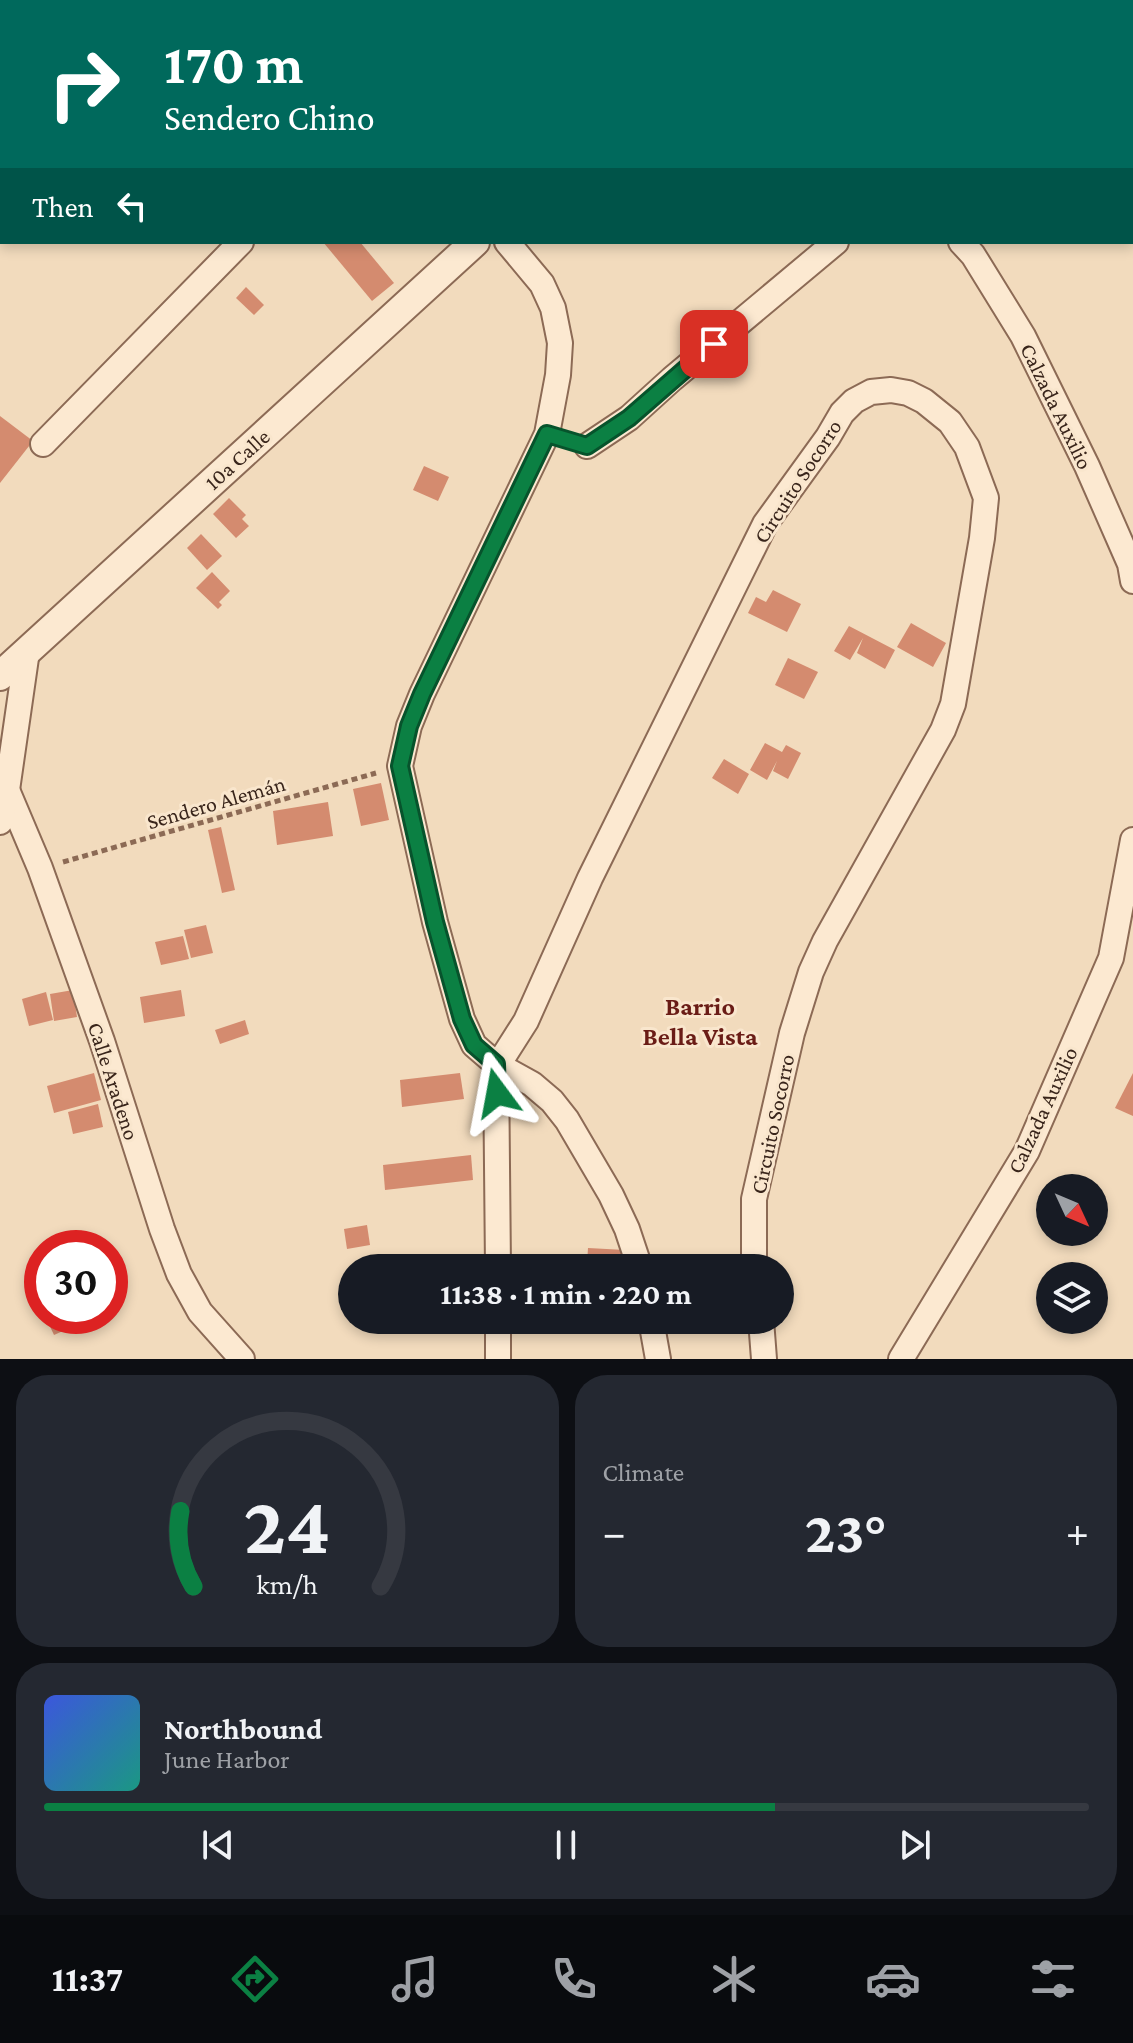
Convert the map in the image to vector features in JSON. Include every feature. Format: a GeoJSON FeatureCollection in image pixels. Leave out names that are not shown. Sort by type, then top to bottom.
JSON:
{"type":"FeatureCollection","features":[{"type":"Feature","properties":{"kind":"street"},"geometry":{"type":"LineString","coordinates":[[43,444],[239,244]]}},
{"type":"Feature","properties":{"kind":"street","name":"10a Calle"},"geometry":{"type":"LineString","coordinates":[[0,676],[473,244]]}},
{"type":"Feature","properties":{"kind":"street"},"geometry":{"type":"LineString","coordinates":[[509,244],[542,284],[553,308],[560,343],[558,375],[547,434],[422,694],[409,726],[400,766],[435,922],[462,1019],[474,1045],[496,1064],[532,1084],[552,1101],[567,1120],[611,1195],[635,1254]]}},
{"type":"Feature","properties":{"kind":"street"},"geometry":{"type":"LineString","coordinates":[[587,446],[629,418],[834,244]]}},
{"type":"Feature","properties":{"kind":"street","name":"Calzada Auxilio"},"geometry":{"type":"LineString","coordinates":[[963,244],[973,255],[1023,336],[1087,466],[1130,564],[1133,581]]}},
{"type":"Feature","properties":{"kind":"street","name":"Circuito Socorro"},"geometry":{"type":"LineString","coordinates":[[496,1064],[526,1021],[590,878],[765,524],[842,413],[854,401],[871,392],[891,390],[908,393],[924,401],[950,422],[967,447],[986,498],[953,704],[943,730],[825,941],[811,972],[792,1033],[754,1199],[754,1254]]}},
{"type":"Feature","properties":{"kind":"street"},"geometry":{"type":"LineString","coordinates":[[0,822],[27,651]]}},
{"type":"Feature","properties":{"kind":"street","name":"Calle Aradeno"},"geometry":{"type":"LineString","coordinates":[[7,790],[40,868],[102,1041],[179,1274],[200,1312],[242,1359]]}},
{"type":"Feature","properties":{"kind":"street","name":"Calzada Auxilio"},"geometry":{"type":"LineString","coordinates":[[901,1359],[1027,1151],[1111,958],[1133,840]]}},
{"type":"Feature","properties":{"kind":"street"},"geometry":{"type":"LineString","coordinates":[[496,1064],[498,1254]]}},
{"type":"Feature","properties":{"kind":"street"},"geometry":{"type":"LineString","coordinates":[[498,1334],[498,1359]]}},
{"type":"Feature","properties":{"kind":"street"},"geometry":{"type":"LineString","coordinates":[[654,1334],[658,1359]]}},
{"type":"Feature","properties":{"kind":"street"},"geometry":{"type":"LineString","coordinates":[[762,1334],[764,1359]]}},
{"type":"Feature","properties":{"kind":"lane"},"geometry":{"type":"LineString","coordinates":[[547,434],[587,446]]}},
{"type":"Feature","properties":{"kind":"path","name":"Sendero Alemán"},"geometry":{"type":"LineString","coordinates":[[40,868],[400,766]]}},
{"type":"Feature","properties":{"kind":"building"},"geometry":{"type":"Polygon","coordinates":[[[325,244],[362,244],[394,283],[372,301],[325,244]]]}},
{"type":"Feature","properties":{"kind":"building"},"geometry":{"type":"Polygon","coordinates":[[[246,287],[264,305],[254,315],[236,298],[246,287]]]}},
{"type":"Feature","properties":{"kind":"building"},"geometry":{"type":"Polygon","coordinates":[[[0,416],[33,441],[0,483],[0,416]]]}},
{"type":"Feature","properties":{"kind":"building"},"geometry":{"type":"Polygon","coordinates":[[[424,466],[449,477],[438,501],[413,490],[424,466]]]}},
{"type":"Feature","properties":{"kind":"building"},"geometry":{"type":"Polygon","coordinates":[[[229,498],[246,515],[242,519],[249,526],[236,538],[213,514],[229,498]]]}},
{"type":"Feature","properties":{"kind":"building"},"geometry":{"type":"Polygon","coordinates":[[[201,534],[222,556],[207,570],[187,548],[201,534]]]}},
{"type":"Feature","properties":{"kind":"building"},"geometry":{"type":"Polygon","coordinates":[[[212,572],[230,591],[219,602],[222,605],[218,609],[196,588],[212,572]]]}},
{"type":"Feature","properties":{"kind":"building"},"geometry":{"type":"Polygon","coordinates":[[[773,590],[801,604],[787,632],[748,613],[756,597],[766,602],[773,590]]]}},
{"type":"Feature","properties":{"kind":"building"},"geometry":{"type":"Polygon","coordinates":[[[911,623],[946,643],[933,667],[897,647],[911,623]]]}},
{"type":"Feature","properties":{"kind":"building"},"geometry":{"type":"Polygon","coordinates":[[[849,626],[895,650],[885,669],[857,653],[863,638],[850,660],[834,651],[849,626]]]}},
{"type":"Feature","properties":{"kind":"building"},"geometry":{"type":"Polygon","coordinates":[[[788,658],[818,672],[804,699],[775,685],[788,658]]]}},
{"type":"Feature","properties":{"kind":"building"},"geometry":{"type":"Polygon","coordinates":[[[765,743],[782,752],[786,745],[801,753],[788,779],[773,771],[777,761],[767,780],[750,770],[765,743]]]}},
{"type":"Feature","properties":{"kind":"building"},"geometry":{"type":"Polygon","coordinates":[[[724,759],[749,774],[738,794],[712,778],[724,759]]]}},
{"type":"Feature","properties":{"kind":"building"},"geometry":{"type":"Polygon","coordinates":[[[381,783],[389,820],[361,826],[353,789],[381,783]]]}},
{"type":"Feature","properties":{"kind":"building"},"geometry":{"type":"Polygon","coordinates":[[[328,802],[333,836],[277,845],[273,811],[328,802]]]}},
{"type":"Feature","properties":{"kind":"building"},"geometry":{"type":"Polygon","coordinates":[[[221,827],[235,890],[222,893],[208,830],[221,827]]]}},
{"type":"Feature","properties":{"kind":"building"},"geometry":{"type":"Polygon","coordinates":[[[206,925],[213,953],[191,958],[184,930],[206,925]]]}},
{"type":"Feature","properties":{"kind":"building"},"geometry":{"type":"Polygon","coordinates":[[[183,936],[189,959],[161,965],[155,942],[183,936]]]}},
{"type":"Feature","properties":{"kind":"building"},"geometry":{"type":"Polygon","coordinates":[[[73,990],[77,1017],[54,1021],[50,994],[73,990]]]}},
{"type":"Feature","properties":{"kind":"building"},"geometry":{"type":"Polygon","coordinates":[[[181,990],[185,1016],[144,1023],[140,997],[181,990]]]}},
{"type":"Feature","properties":{"kind":"building"},"geometry":{"type":"Polygon","coordinates":[[[46,992],[53,1020],[29,1026],[22,999],[46,992]]]}},
{"type":"Feature","properties":{"kind":"building"},"geometry":{"type":"Polygon","coordinates":[[[245,1020],[249,1034],[220,1044],[215,1030],[245,1020]]]}},
{"type":"Feature","properties":{"kind":"building"},"geometry":{"type":"Polygon","coordinates":[[[94,1073],[101,1100],[54,1113],[47,1086],[94,1073]]]}},
{"type":"Feature","properties":{"kind":"building"},"geometry":{"type":"Polygon","coordinates":[[[460,1073],[464,1099],[402,1107],[400,1080],[460,1073]]]}},
{"type":"Feature","properties":{"kind":"building"},"geometry":{"type":"Polygon","coordinates":[[[1133,1073],[1133,1116],[1115,1108],[1133,1073]]]}},
{"type":"Feature","properties":{"kind":"building"},"geometry":{"type":"Polygon","coordinates":[[[98,1104],[103,1127],[73,1134],[68,1112],[98,1104]]]}},
{"type":"Feature","properties":{"kind":"building"},"geometry":{"type":"Polygon","coordinates":[[[471,1155],[473,1180],[385,1190],[383,1165],[471,1155]]]}},
{"type":"Feature","properties":{"kind":"building"},"geometry":{"type":"Polygon","coordinates":[[[367,1225],[370,1245],[347,1249],[344,1229],[367,1225]]]}},
{"type":"Feature","properties":{"kind":"building"},"geometry":{"type":"Polygon","coordinates":[[[588,1248],[625,1250],[625,1254],[588,1254],[588,1248]]]}},
{"type":"Feature","properties":{"kind":"district","name":"Barrio Bella Vista"},"geometry":{"type":"Point","coordinates":[700,1021]}},
{"type":"Feature","properties":{"kind":"route"},"geometry":{"type":"LineString","coordinates":[[497,1093],[496,1064],[474,1045],[462,1019],[435,922],[400,766],[409,726],[547,434],[587,446],[629,418],[714,344]]}}]}
